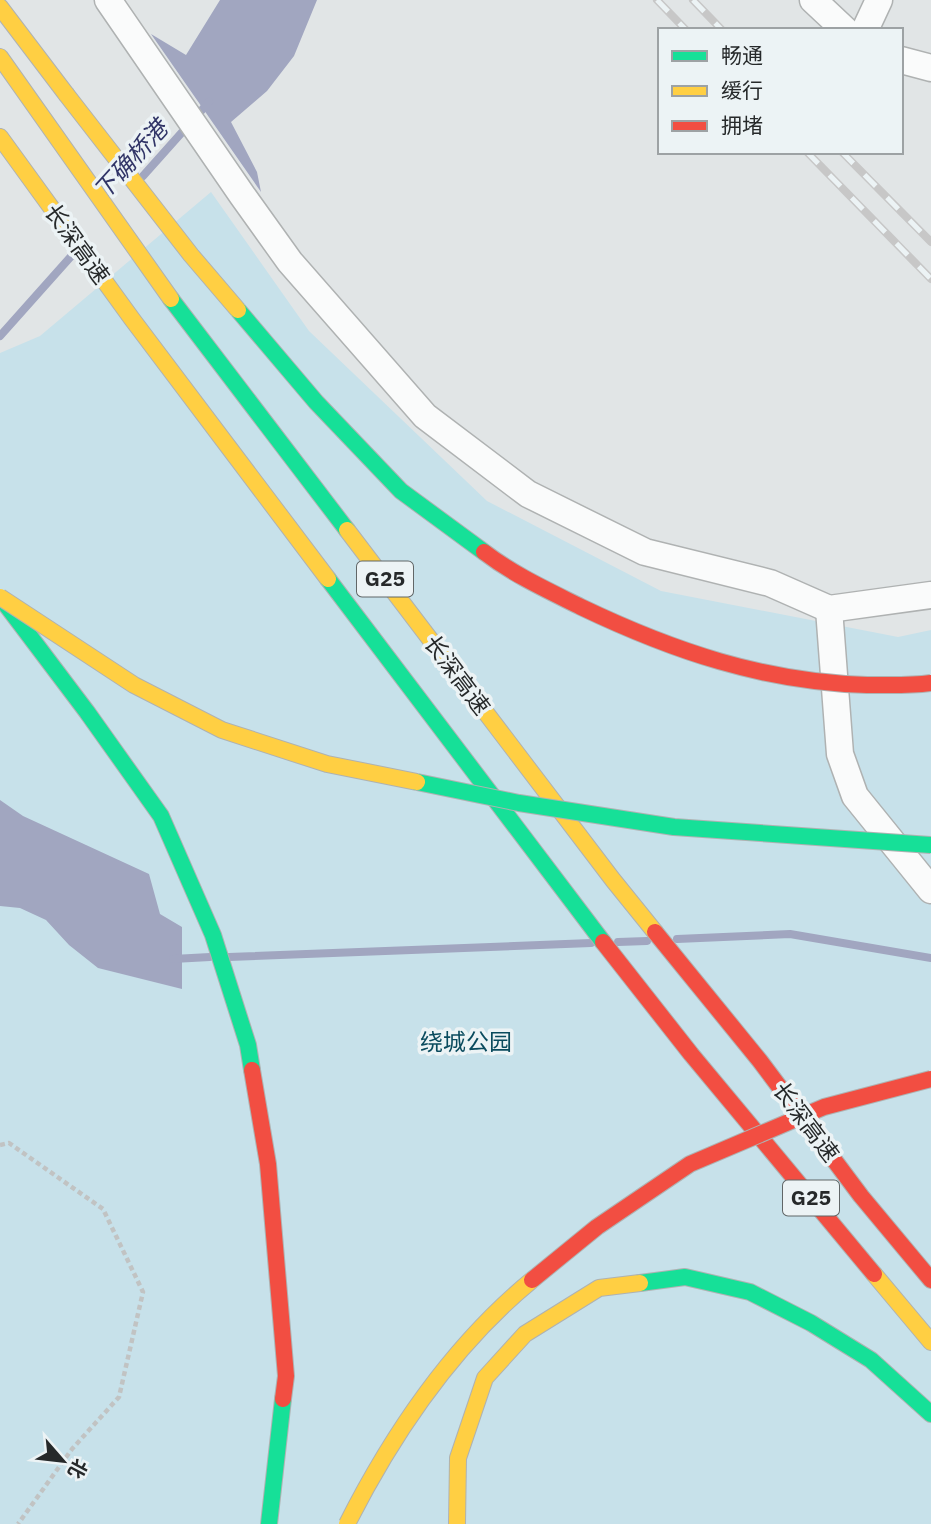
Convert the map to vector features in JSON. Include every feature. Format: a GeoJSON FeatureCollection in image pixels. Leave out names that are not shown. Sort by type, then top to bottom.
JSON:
{"type":"FeatureCollection","features":[{"type":"Feature","properties":{"kind":"highway"},"geometry":{"type":"LineString","coordinates":[[0,6],[191,255],[316,402],[401,491],[512,573],[634,632],[737,668],[834,684],[911,686],[931,683]]}},
{"type":"Feature","properties":{"kind":"highway","name":"长深高速"},"geometry":{"type":"LineString","coordinates":[[0,57],[156,279],[613,880],[760,1061],[861,1196],[931,1280]]}},
{"type":"Feature","properties":{"kind":"highway","name":"长深高速"},"geometry":{"type":"LineString","coordinates":[[0,137],[132,318],[542,864],[691,1054],[931,1342]]}},
{"type":"Feature","properties":{"kind":"highway"},"geometry":{"type":"LineString","coordinates":[[0,597],[134,685],[222,730],[327,764],[519,803],[674,827],[931,845]]}},
{"type":"Feature","properties":{"kind":"highway"},"geometry":{"type":"LineString","coordinates":[[0,597],[161,816],[213,935],[248,1045],[268,1164],[286,1376],[269,1524]]}},
{"type":"Feature","properties":{"kind":"highway"},"geometry":{"type":"LineString","coordinates":[[347,1524],[373,1473],[432,1384],[505,1303],[597,1227],[690,1164],[824,1107],[931,1079]]}},
{"type":"Feature","properties":{"kind":"highway"},"geometry":{"type":"LineString","coordinates":[[861,1196],[931,1264]]}},
{"type":"Feature","properties":{"kind":"highway"},"geometry":{"type":"LineString","coordinates":[[457,1524],[458,1458],[485,1378],[524,1334],[599,1287],[685,1277],[750,1292],[811,1323],[871,1360],[931,1414]]}},
{"type":"Feature","properties":{"kind":"street"},"geometry":{"type":"LineString","coordinates":[[108,0],[290,262],[425,416],[527,495],[645,552],[770,583],[829,609],[931,595]]}},
{"type":"Feature","properties":{"kind":"street"},"geometry":{"type":"LineString","coordinates":[[813,0],[843,28]]}},
{"type":"Feature","properties":{"kind":"street"},"geometry":{"type":"LineString","coordinates":[[866,28],[879,0]]}},
{"type":"Feature","properties":{"kind":"street"},"geometry":{"type":"LineString","coordinates":[[903,61],[931,68]]}},
{"type":"Feature","properties":{"kind":"street"},"geometry":{"type":"LineString","coordinates":[[829,609],[840,754],[855,796],[931,890]]}},
{"type":"Feature","properties":{"kind":"path"},"geometry":{"type":"LineString","coordinates":[[0,1145],[9,1143],[103,1209],[144,1292],[118,1397],[72,1449],[19,1524]]}},
{"type":"Feature","properties":{"kind":"green space","name":"绕城公园"},"geometry":{"type":"Polygon","coordinates":[[[211,192],[309,331],[487,501],[661,591],[898,637],[931,630],[931,1524],[0,1524],[0,353],[40,336],[211,192]]]}},
{"type":"Feature","properties":{"kind":"shaded area"},"geometry":{"type":"Polygon","coordinates":[[[220,0],[317,0],[294,56],[267,91],[231,122],[257,172],[261,192],[151,34],[186,55],[220,0]]]}},
{"type":"Feature","properties":{"kind":"shaded area"},"geometry":{"type":"Polygon","coordinates":[[[0,800],[23,816],[149,874],[160,914],[182,927],[182,989],[98,968],[69,945],[46,920],[20,908],[0,906],[0,800]]]}},
{"type":"Feature","properties":{"kind":"waterway","name":"下确桥港"},"geometry":{"type":"LineString","coordinates":[[143,176],[209,102]]}},
{"type":"Feature","properties":{"kind":"waterway","name":"下确桥港"},"geometry":{"type":"LineString","coordinates":[[0,336],[74,253]]}},
{"type":"Feature","properties":{"kind":"waterway"},"geometry":{"type":"LineString","coordinates":[[677,939],[790,934],[931,958]]}},
{"type":"Feature","properties":{"kind":"waterway"},"geometry":{"type":"LineString","coordinates":[[618,942],[647,941]]}},
{"type":"Feature","properties":{"kind":"waterway"},"geometry":{"type":"LineString","coordinates":[[229,957],[591,943]]}},
{"type":"Feature","properties":{"kind":"waterway"},"geometry":{"type":"LineString","coordinates":[[173,959],[210,957]]}},
{"type":"Feature","properties":{"kind":"railway"},"geometry":{"type":"LineString","coordinates":[[657,0],[684,28]]}},
{"type":"Feature","properties":{"kind":"railway"},"geometry":{"type":"LineString","coordinates":[[693,0],[720,28]]}},
{"type":"Feature","properties":{"kind":"railway"},"geometry":{"type":"LineString","coordinates":[[809,154],[931,279]]}},
{"type":"Feature","properties":{"kind":"railway"},"geometry":{"type":"LineString","coordinates":[[844,154],[931,242]]}},
{"type":"Feature","properties":{"kind":"traffic: fast"},"geometry":{"type":"LineString","coordinates":[[171,299],[347,530]]}},
{"type":"Feature","properties":{"kind":"traffic: fast"},"geometry":{"type":"LineString","coordinates":[[238,310],[316,402],[401,491],[484,552]]}},
{"type":"Feature","properties":{"kind":"traffic: fast"},"geometry":{"type":"LineString","coordinates":[[328,579],[603,942]]}},
{"type":"Feature","properties":{"kind":"traffic: fast"},"geometry":{"type":"LineString","coordinates":[[4,602],[161,816],[213,935],[248,1045],[252,1070]]}},
{"type":"Feature","properties":{"kind":"traffic: fast"},"geometry":{"type":"LineString","coordinates":[[417,782],[519,803],[674,827],[931,845]]}},
{"type":"Feature","properties":{"kind":"traffic: fast"},"geometry":{"type":"LineString","coordinates":[[640,1283],[685,1277],[750,1292],[811,1323],[871,1360],[931,1414]]}},
{"type":"Feature","properties":{"kind":"traffic: fast"},"geometry":{"type":"LineString","coordinates":[[269,1524],[283,1399]]}},
{"type":"Feature","properties":{"kind":"traffic: slow"},"geometry":{"type":"LineString","coordinates":[[0,7],[66,94]]}},
{"type":"Feature","properties":{"kind":"traffic: slow"},"geometry":{"type":"LineString","coordinates":[[0,57],[171,299]]}},
{"type":"Feature","properties":{"kind":"traffic: slow"},"geometry":{"type":"LineString","coordinates":[[66,94],[191,255],[238,310]]}},
{"type":"Feature","properties":{"kind":"traffic: slow"},"geometry":{"type":"LineString","coordinates":[[0,137],[132,319],[328,579]]}},
{"type":"Feature","properties":{"kind":"traffic: slow"},"geometry":{"type":"LineString","coordinates":[[347,530],[655,932]]}},
{"type":"Feature","properties":{"kind":"traffic: slow"},"geometry":{"type":"LineString","coordinates":[[0,597],[134,685],[222,730],[327,764],[417,782]]}},
{"type":"Feature","properties":{"kind":"traffic: slow"},"geometry":{"type":"LineString","coordinates":[[874,1274],[931,1342]]}},
{"type":"Feature","properties":{"kind":"traffic: slow"},"geometry":{"type":"LineString","coordinates":[[347,1524],[384,1457],[427,1392],[476,1333],[532,1280]]}},
{"type":"Feature","properties":{"kind":"traffic: slow"},"geometry":{"type":"LineString","coordinates":[[457,1524],[458,1458],[485,1378],[525,1334],[599,1288],[640,1283]]}},
{"type":"Feature","properties":{"kind":"traffic: jam"},"geometry":{"type":"LineString","coordinates":[[484,552],[519,575],[615,623],[720,661],[756,671],[829,683],[931,683]]}},
{"type":"Feature","properties":{"kind":"traffic: jam"},"geometry":{"type":"LineString","coordinates":[[655,932],[760,1061],[861,1196],[931,1280]]}},
{"type":"Feature","properties":{"kind":"traffic: jam"},"geometry":{"type":"LineString","coordinates":[[603,942],[691,1054],[874,1274]]}},
{"type":"Feature","properties":{"kind":"traffic: jam"},"geometry":{"type":"LineString","coordinates":[[252,1070],[268,1164],[286,1376],[283,1399]]}},
{"type":"Feature","properties":{"kind":"traffic: jam"},"geometry":{"type":"LineString","coordinates":[[532,1280],[597,1227],[690,1164],[824,1107],[931,1079]]}}]}
